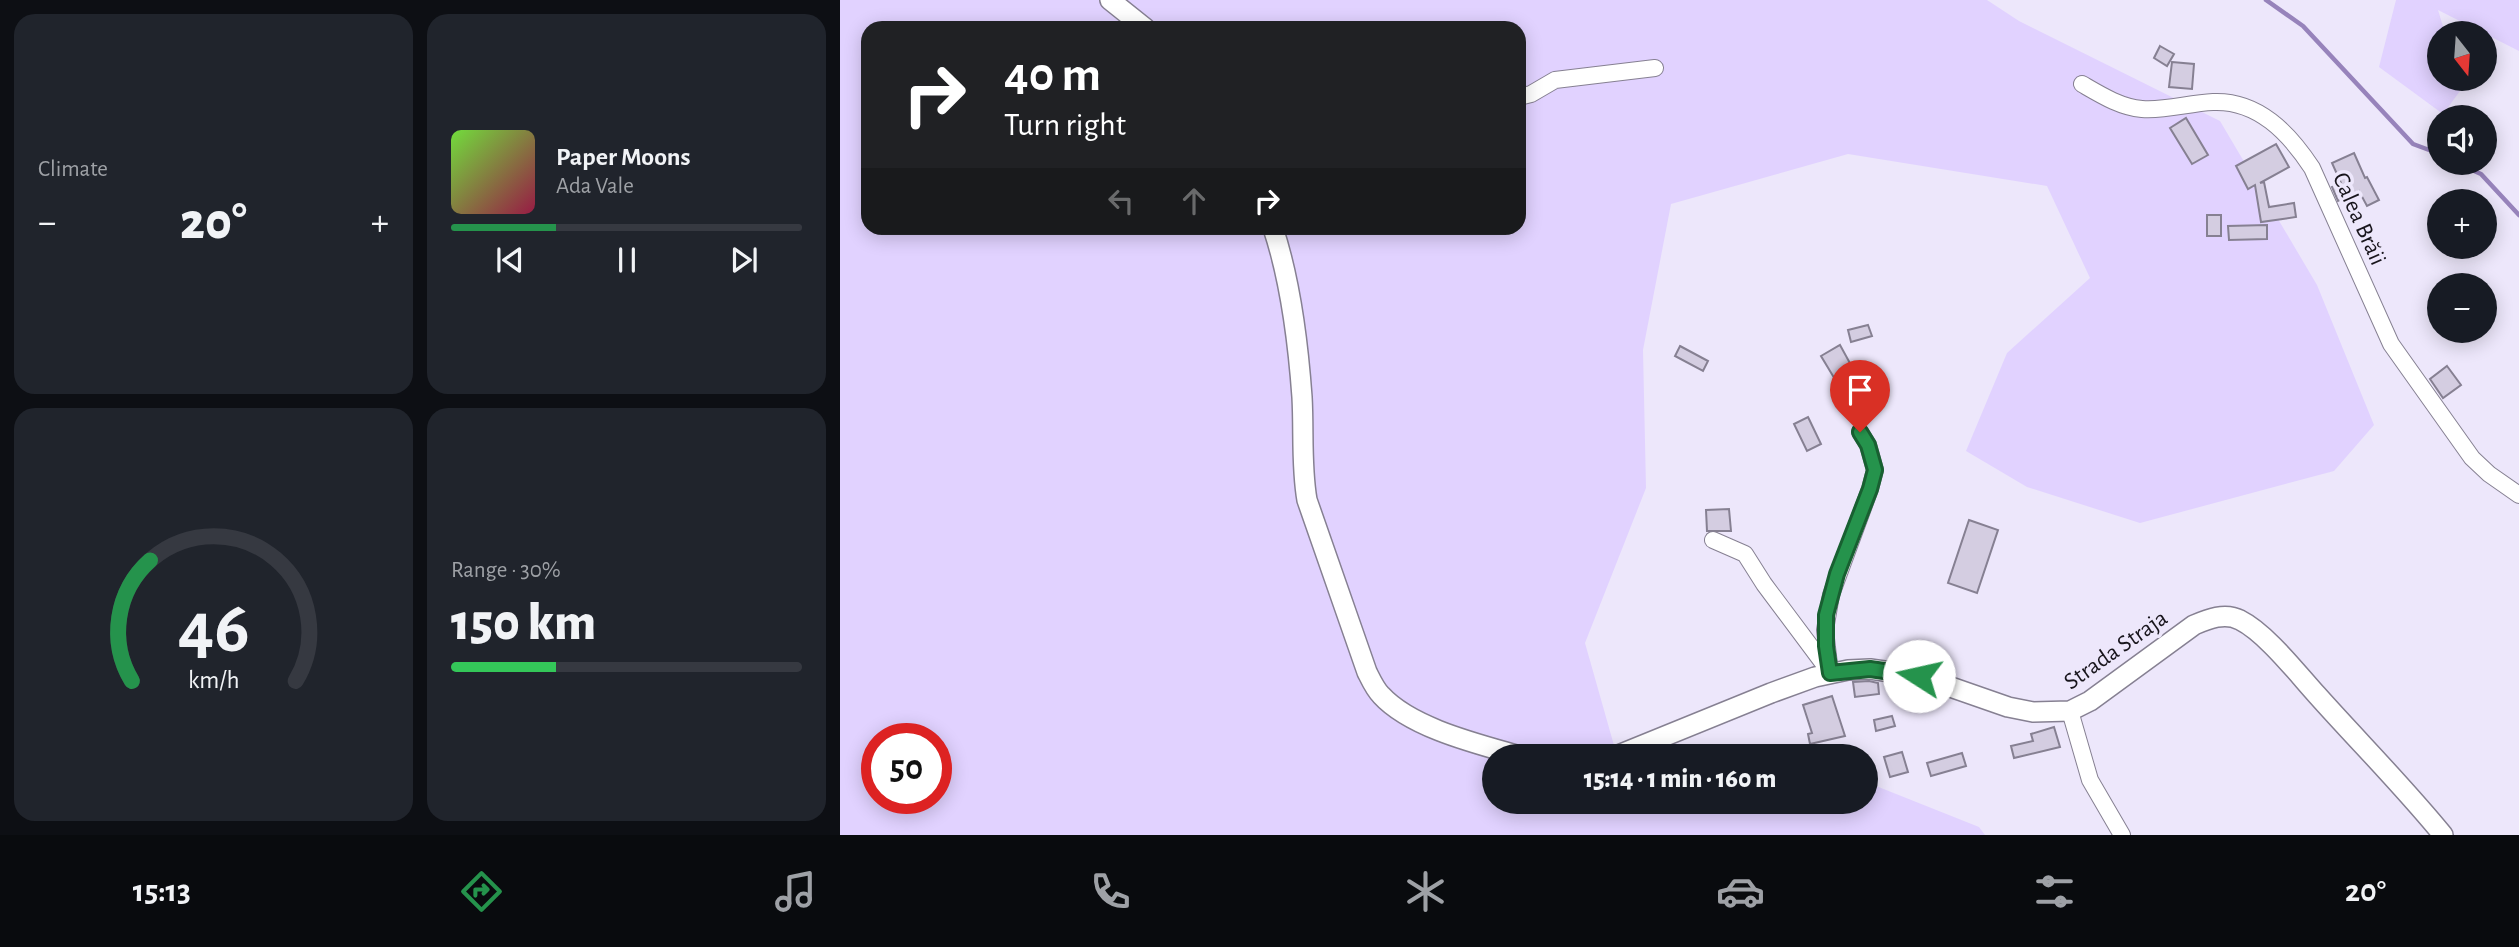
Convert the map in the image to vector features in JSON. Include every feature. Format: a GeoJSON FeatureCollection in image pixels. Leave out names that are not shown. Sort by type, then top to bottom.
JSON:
{"type":"FeatureCollection","features":[{"type":"Feature","properties":{"kind":"main road"},"geometry":{"type":"LineString","coordinates":[[1110,0],[1136,21]]}},
{"type":"Feature","properties":{"kind":"main road"},"geometry":{"type":"LineString","coordinates":[[1275,235],[1295,326],[1307,500],[1367,672],[1380,694],[1394,707],[1411,717],[1482,745]]}},
{"type":"Feature","properties":{"kind":"main road","name":"Strada Straja"},"geometry":{"type":"LineString","coordinates":[[1645,744],[1771,692],[1830,673],[1870,669],[1919,676],[2008,707],[2049,713],[2070,711],[2090,701],[2194,625],[2221,616],[2240,619],[2277,652],[2409,793],[2443,835]]}},
{"type":"Feature","properties":{"kind":"street"},"geometry":{"type":"LineString","coordinates":[[1526,95],[1555,80],[1655,68]]}},
{"type":"Feature","properties":{"kind":"street","name":"Calea Brăii"},"geometry":{"type":"LineString","coordinates":[[2082,84],[2127,106],[2156,109],[2223,102],[2258,112],[2277,125],[2297,145],[2312,168],[2391,344],[2472,458],[2519,495]]}},
{"type":"Feature","properties":{"kind":"street"},"geometry":{"type":"LineString","coordinates":[[1830,673],[1826,646],[1826,615],[1837,574],[1875,470],[1868,445],[1860,432]]}},
{"type":"Feature","properties":{"kind":"street"},"geometry":{"type":"LineString","coordinates":[[1713,540],[1745,554],[1830,673]]}},
{"type":"Feature","properties":{"kind":"street"},"geometry":{"type":"LineString","coordinates":[[2070,711],[2090,780],[2122,835]]}},
{"type":"Feature","properties":{"kind":"shaded area"},"geometry":{"type":"Polygon","coordinates":[[[840,0],[1987,0],[2019,21],[2220,121],[2317,285],[2374,425],[2334,471],[2140,523],[2027,487],[1966,451],[2007,353],[2090,278],[2047,186],[1848,154],[1671,204],[1643,350],[1646,488],[1585,643],[1614,744],[1482,744],[1482,814],[1878,814],[1878,787],[1979,827],[1985,835],[840,835],[840,0]]]}},
{"type":"Feature","properties":{"kind":"shaded area"},"geometry":{"type":"Polygon","coordinates":[[[2396,0],[2519,0],[2519,51],[2497,40],[2497,21],[2460,21],[2438,10],[2441,21],[2427,21],[2427,91],[2460,91],[2450,105],[2431,105],[2379,67],[2396,0]]]}},
{"type":"Feature","properties":{"kind":"building"},"geometry":{"type":"Polygon","coordinates":[[[2160,46],[2174,54],[2167,66],[2154,58],[2160,46]]]}},
{"type":"Feature","properties":{"kind":"building"},"geometry":{"type":"Polygon","coordinates":[[[2172,62],[2194,64],[2192,89],[2169,87],[2172,62]]]}},
{"type":"Feature","properties":{"kind":"building"},"geometry":{"type":"Polygon","coordinates":[[[2186,118],[2208,155],[2192,164],[2170,128],[2186,118]]]}},
{"type":"Feature","properties":{"kind":"building"},"geometry":{"type":"Polygon","coordinates":[[[2276,144],[2289,167],[2260,183],[2264,182],[2269,207],[2294,203],[2296,217],[2261,222],[2255,185],[2248,189],[2236,166],[2276,144]]]}},
{"type":"Feature","properties":{"kind":"building"},"geometry":{"type":"Polygon","coordinates":[[[2354,153],[2379,200],[2367,206],[2359,191],[2338,201],[2332,187],[2341,183],[2332,163],[2354,153]]]}},
{"type":"Feature","properties":{"kind":"building"},"geometry":{"type":"Polygon","coordinates":[[[2207,215],[2221,215],[2221,236],[2207,236],[2207,215]]]}},
{"type":"Feature","properties":{"kind":"building"},"geometry":{"type":"Polygon","coordinates":[[[2267,225],[2267,239],[2229,240],[2228,226],[2267,225]]]}},
{"type":"Feature","properties":{"kind":"building"},"geometry":{"type":"Polygon","coordinates":[[[1868,325],[1872,336],[1851,342],[1848,330],[1868,325]]]}},
{"type":"Feature","properties":{"kind":"building"},"geometry":{"type":"Polygon","coordinates":[[[1840,345],[1857,376],[1839,386],[1821,356],[1840,345]]]}},
{"type":"Feature","properties":{"kind":"building"},"geometry":{"type":"Polygon","coordinates":[[[1680,346],[1708,361],[1703,371],[1675,356],[1680,346]]]}},
{"type":"Feature","properties":{"kind":"building"},"geometry":{"type":"Polygon","coordinates":[[[2447,366],[2461,385],[2443,398],[2430,379],[2447,366]]]}},
{"type":"Feature","properties":{"kind":"building"},"geometry":{"type":"Polygon","coordinates":[[[1808,417],[1821,444],[1807,451],[1794,424],[1808,417]]]}},
{"type":"Feature","properties":{"kind":"building"},"geometry":{"type":"Polygon","coordinates":[[[1729,509],[1731,531],[1707,531],[1706,510],[1729,509]]]}},
{"type":"Feature","properties":{"kind":"building"},"geometry":{"type":"Polygon","coordinates":[[[1969,520],[1998,530],[1977,593],[1948,583],[1969,520]]]}},
{"type":"Feature","properties":{"kind":"building"},"geometry":{"type":"Polygon","coordinates":[[[1853,682],[1878,683],[1879,694],[1855,697],[1853,682]]]}},
{"type":"Feature","properties":{"kind":"building"},"geometry":{"type":"Polygon","coordinates":[[[1832,696],[1845,736],[1810,744],[1808,734],[1812,733],[1803,705],[1832,696]]]}},
{"type":"Feature","properties":{"kind":"building"},"geometry":{"type":"Polygon","coordinates":[[[1892,716],[1895,726],[1876,731],[1874,720],[1892,716]]]}},
{"type":"Feature","properties":{"kind":"building"},"geometry":{"type":"Polygon","coordinates":[[[2054,727],[2060,747],[2014,758],[2011,746],[2033,741],[2031,734],[2054,727]]]}},
{"type":"Feature","properties":{"kind":"building"},"geometry":{"type":"Polygon","coordinates":[[[1902,752],[1908,772],[1890,777],[1884,757],[1902,752]]]}},
{"type":"Feature","properties":{"kind":"building"},"geometry":{"type":"Polygon","coordinates":[[[1962,753],[1966,766],[1931,776],[1927,763],[1962,753]]]}},
{"type":"Feature","properties":{"kind":"waterway"},"geometry":{"type":"LineString","coordinates":[[2266,0],[2303,26],[2413,144],[2427,149]]}},
{"type":"Feature","properties":{"kind":"waterway"},"geometry":{"type":"LineString","coordinates":[[2482,175],[2519,215]]}},
{"type":"Feature","properties":{"kind":"route"},"geometry":{"type":"LineString","coordinates":[[1860,432],[1873,455],[1875,470],[1837,574],[1826,615],[1826,646],[1830,673],[1870,669],[1919,676]]}}]}
